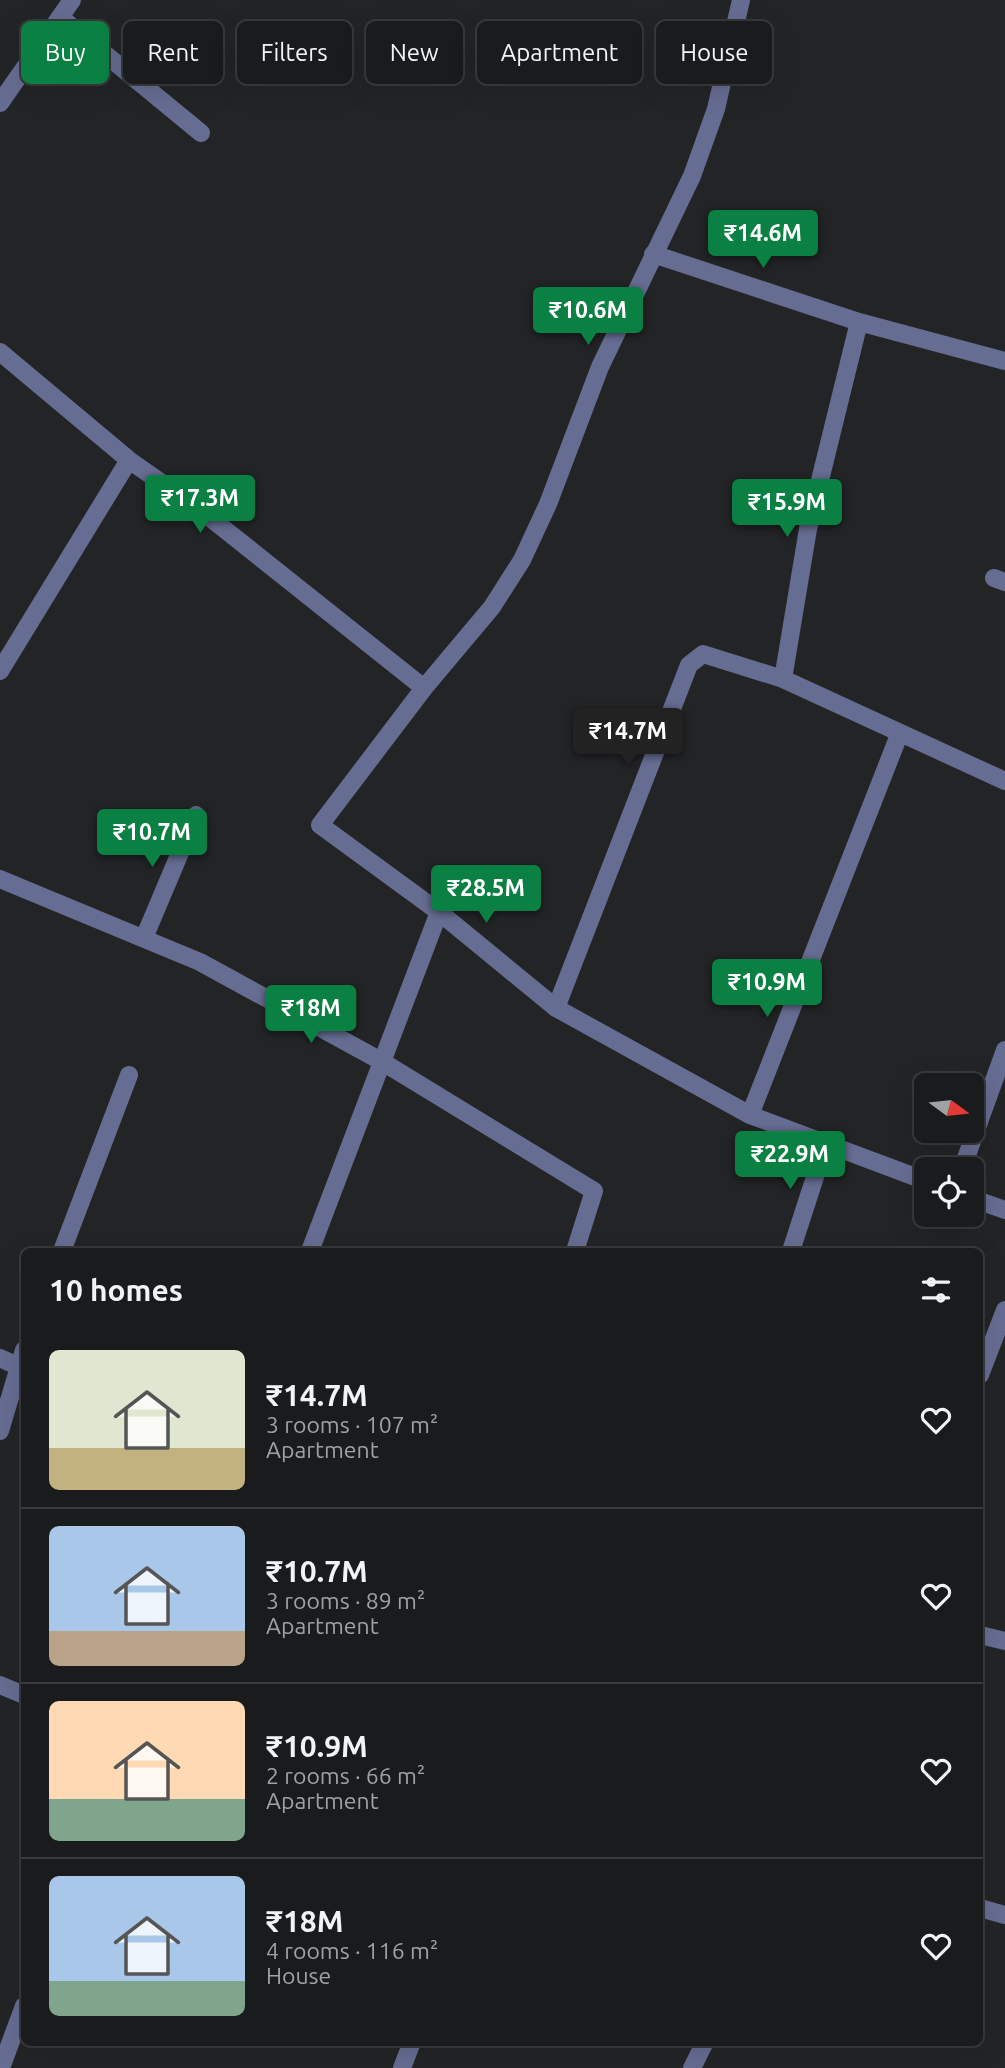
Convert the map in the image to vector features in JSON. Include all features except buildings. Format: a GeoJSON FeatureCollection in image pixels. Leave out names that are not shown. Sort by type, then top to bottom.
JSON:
{"type":"FeatureCollection","features":[{"type":"Feature","properties":{"kind":"street"},"geometry":{"type":"LineString","coordinates":[[0,103],[72,0]]}},
{"type":"Feature","properties":{"kind":"street"},"geometry":{"type":"LineString","coordinates":[[741,0],[716,110],[692,176],[600,367],[548,504],[522,560],[492,607],[424,688],[320,825],[439,912],[556,1008],[750,1115],[914,1176]]}},
{"type":"Feature","properties":{"kind":"street"},"geometry":{"type":"LineString","coordinates":[[60,17],[201,133]]}},
{"type":"Feature","properties":{"kind":"street"},"geometry":{"type":"LineString","coordinates":[[653,254],[859,323],[1005,362]]}},
{"type":"Feature","properties":{"kind":"street"},"geometry":{"type":"LineString","coordinates":[[783,679],[808,529],[859,323]]}},
{"type":"Feature","properties":{"kind":"street"},"geometry":{"type":"LineString","coordinates":[[0,352],[129,460],[199,509],[424,688]]}},
{"type":"Feature","properties":{"kind":"street"},"geometry":{"type":"LineString","coordinates":[[0,671],[129,460]]}},
{"type":"Feature","properties":{"kind":"street"},"geometry":{"type":"LineString","coordinates":[[556,1008],[689,665],[703,654],[783,679],[899,735],[1005,781]]}},
{"type":"Feature","properties":{"kind":"street"},"geometry":{"type":"LineString","coordinates":[[750,1115],[899,735]]}},
{"type":"Feature","properties":{"kind":"street"},"geometry":{"type":"LineString","coordinates":[[144,938],[196,815]]}},
{"type":"Feature","properties":{"kind":"street"},"geometry":{"type":"LineString","coordinates":[[0,879],[200,962],[381,1061],[594,1191],[576,1248]]}},
{"type":"Feature","properties":{"kind":"street"},"geometry":{"type":"LineString","coordinates":[[311,1248],[439,912]]}},
{"type":"Feature","properties":{"kind":"street"},"geometry":{"type":"LineString","coordinates":[[966,1157],[1005,1050]]}},
{"type":"Feature","properties":{"kind":"street"},"geometry":{"type":"LineString","coordinates":[[63,1248],[129,1075]]}},
{"type":"Feature","properties":{"kind":"street"},"geometry":{"type":"LineString","coordinates":[[792,1248],[826,1143]]}},
{"type":"Feature","properties":{"kind":"street"},"geometry":{"type":"LineString","coordinates":[[984,1203],[1005,1210]]}},
{"type":"Feature","properties":{"kind":"street"},"geometry":{"type":"LineString","coordinates":[[983,1367],[1005,1310]]}},
{"type":"Feature","properties":{"kind":"street"},"geometry":{"type":"LineString","coordinates":[[0,1358],[21,1362]]}},
{"type":"Feature","properties":{"kind":"street"},"geometry":{"type":"LineString","coordinates":[[0,1431],[21,1365]]}},
{"type":"Feature","properties":{"kind":"street"},"geometry":{"type":"LineString","coordinates":[[983,1636],[1005,1641]]}},
{"type":"Feature","properties":{"kind":"street"},"geometry":{"type":"LineString","coordinates":[[0,1685],[21,1694]]}},
{"type":"Feature","properties":{"kind":"street"},"geometry":{"type":"LineString","coordinates":[[983,1909],[1005,1915]]}},
{"type":"Feature","properties":{"kind":"street"},"geometry":{"type":"LineString","coordinates":[[1,2068],[21,2014]]}},
{"type":"Feature","properties":{"kind":"street"},"geometry":{"type":"LineString","coordinates":[[402,2068],[410,2046]]}},
{"type":"Feature","properties":{"kind":"street"},"geometry":{"type":"LineString","coordinates":[[692,2068],[703,2046]]}}]}
